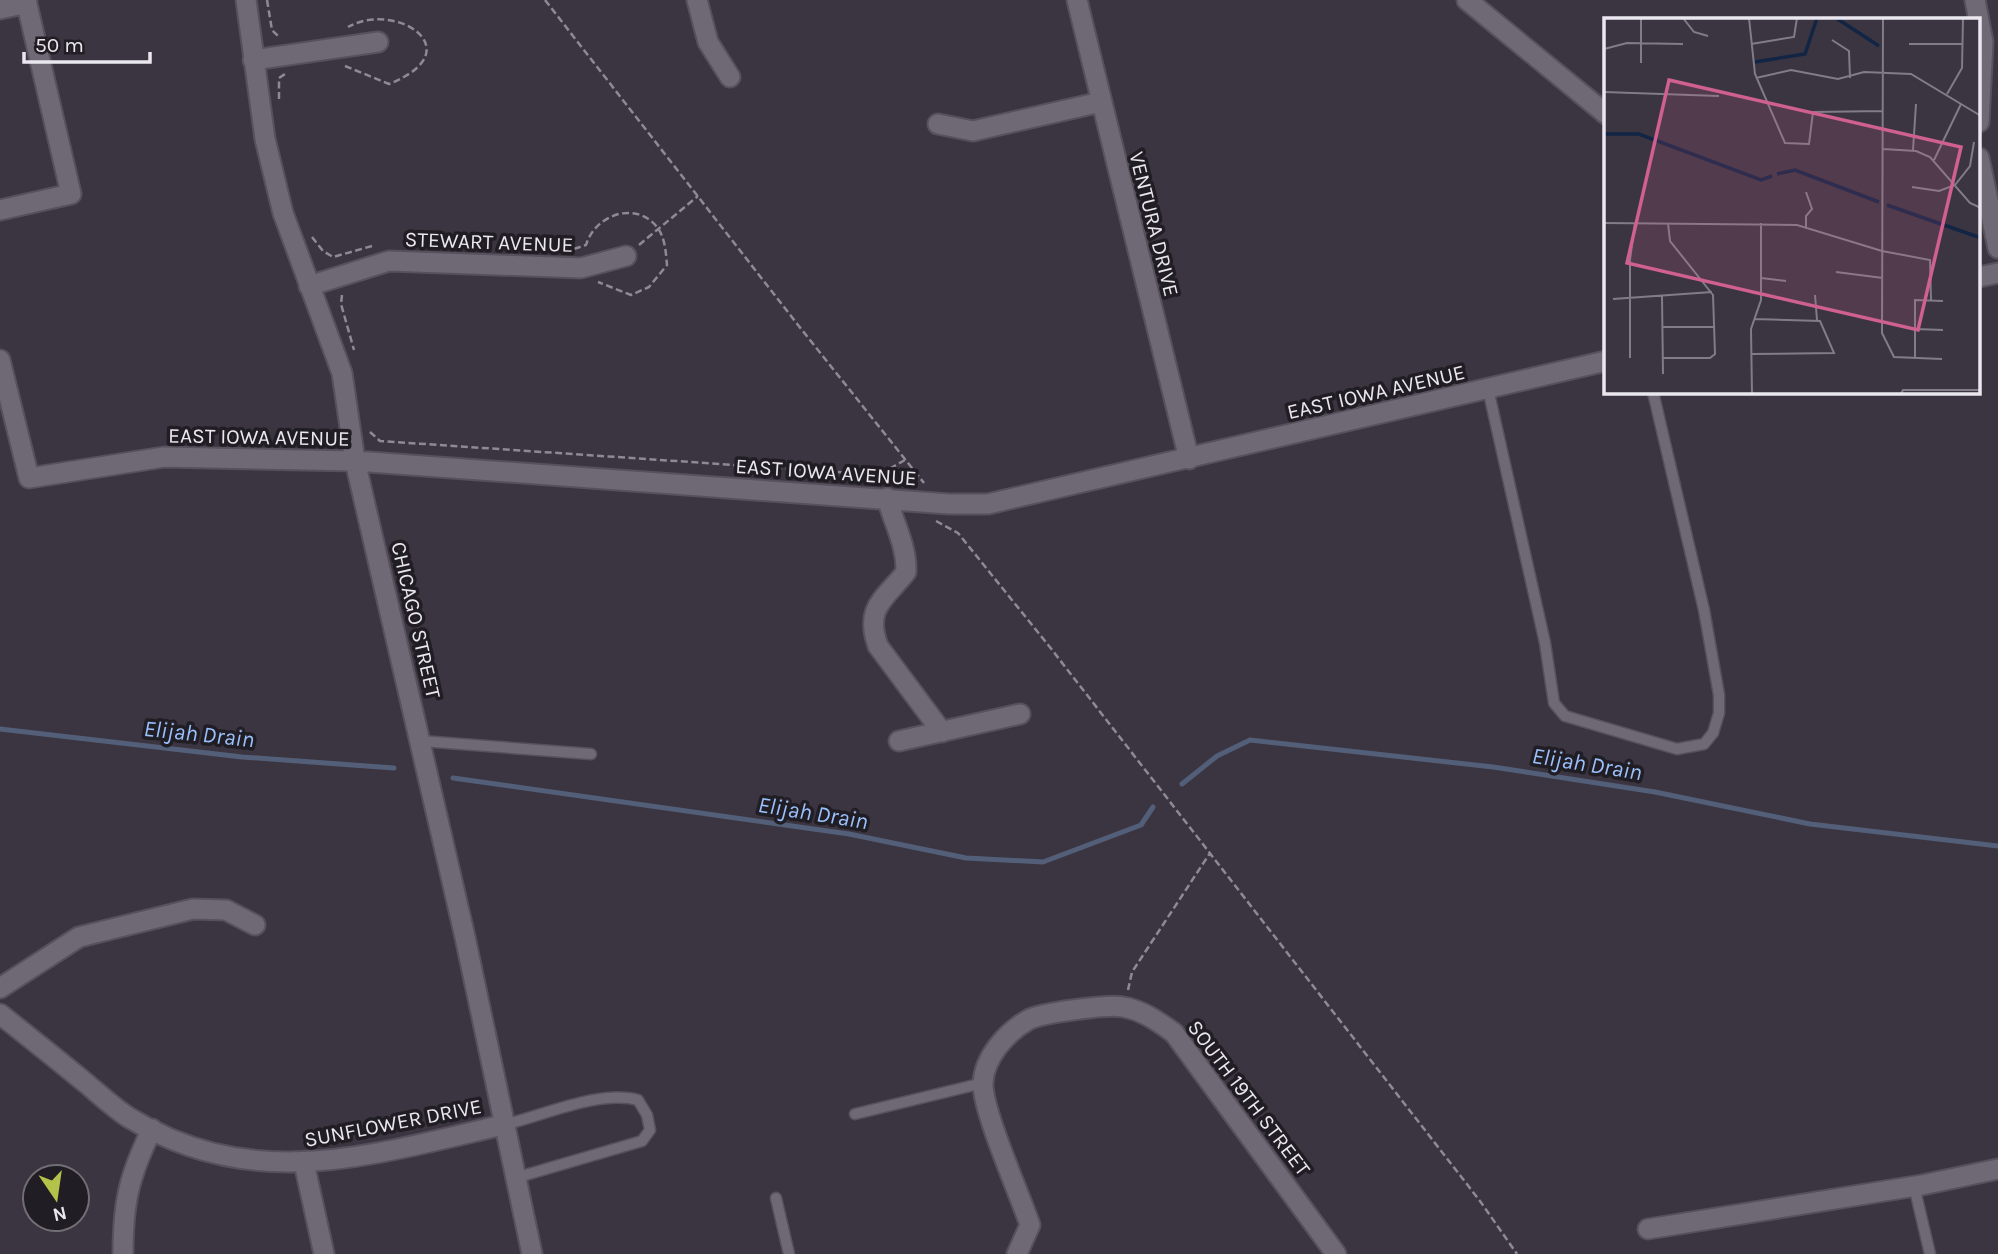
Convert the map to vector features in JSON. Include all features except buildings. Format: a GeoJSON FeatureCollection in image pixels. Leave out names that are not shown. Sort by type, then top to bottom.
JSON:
{"type":"FeatureCollection","features":[{"type":"Feature","properties":{"kind":"street","name":"CHICAGO STREET"},"geometry":{"type":"LineString","coordinates":[[246,0],[265,139],[279,201],[342,373],[355,461],[421,740],[532,1254]]}},
{"type":"Feature","properties":{"kind":"street"},"geometry":{"type":"LineString","coordinates":[[697,0],[708,42],[730,77]]}},
{"type":"Feature","properties":{"kind":"street","name":"VENTURA DRIVE"},"geometry":{"type":"LineString","coordinates":[[1077,0],[1189,459]]}},
{"type":"Feature","properties":{"kind":"street"},"geometry":{"type":"LineString","coordinates":[[1467,0],[1604,112]]}},
{"type":"Feature","properties":{"kind":"street"},"geometry":{"type":"LineString","coordinates":[[1975,0],[1978,18]]}},
{"type":"Feature","properties":{"kind":"street"},"geometry":{"type":"LineString","coordinates":[[0,9],[27,1],[71,194],[0,210]]}},
{"type":"Feature","properties":{"kind":"street"},"geometry":{"type":"LineString","coordinates":[[1980,26],[1983,42],[1980,102]]}},
{"type":"Feature","properties":{"kind":"street"},"geometry":{"type":"LineString","coordinates":[[253,60],[378,42]]}},
{"type":"Feature","properties":{"kind":"street"},"geometry":{"type":"LineString","coordinates":[[938,124],[973,131],[1101,102]]}},
{"type":"Feature","properties":{"kind":"street"},"geometry":{"type":"LineString","coordinates":[[1980,163],[1998,248]]}},
{"type":"Feature","properties":{"kind":"street","name":"STEWART AVENUE"},"geometry":{"type":"LineString","coordinates":[[309,286],[389,261],[568,268],[626,256]]}},
{"type":"Feature","properties":{"kind":"street"},"geometry":{"type":"LineString","coordinates":[[1980,277],[1998,273]]}},
{"type":"Feature","properties":{"kind":"street","name":"EAST IOWA AVENUE"},"geometry":{"type":"LineString","coordinates":[[0,360],[29,478],[164,457],[355,461],[988,504],[1604,361]]}},
{"type":"Feature","properties":{"kind":"street"},"geometry":{"type":"LineString","coordinates":[[887,498],[894,526],[907,555],[906,572],[879,601],[873,632],[878,646],[942,732]]}},
{"type":"Feature","properties":{"kind":"street"},"geometry":{"type":"LineString","coordinates":[[899,741],[1020,714]]}},
{"type":"Feature","properties":{"kind":"street"},"geometry":{"type":"LineString","coordinates":[[0,988],[79,937],[193,909],[226,910],[255,925]]}},
{"type":"Feature","properties":{"kind":"street","name":"SOUTH 19TH STREET"},"geometry":{"type":"LineString","coordinates":[[983,1083],[995,1048],[1029,1019],[1107,1005],[1125,1007],[1152,1017],[1174,1033],[1336,1254]]}},
{"type":"Feature","properties":{"kind":"street","name":"SUNFLOWER DRIVE"},"geometry":{"type":"LineString","coordinates":[[0,1014],[127,1116],[186,1147],[225,1156],[287,1164],[304,1163],[397,1149],[503,1125]]}},
{"type":"Feature","properties":{"kind":"street"},"geometry":{"type":"LineString","coordinates":[[983,1083],[992,1118],[1030,1226],[1017,1254]]}},
{"type":"Feature","properties":{"kind":"street"},"geometry":{"type":"LineString","coordinates":[[123,1254],[123,1208],[134,1166],[152,1129]]}},
{"type":"Feature","properties":{"kind":"street"},"geometry":{"type":"LineString","coordinates":[[304,1163],[324,1254]]}},
{"type":"Feature","properties":{"kind":"street"},"geometry":{"type":"LineString","coordinates":[[1648,1229],[1914,1186],[1998,1169]]}},
{"type":"Feature","properties":{"kind":"lane"},"geometry":{"type":"LineString","coordinates":[[1488,388],[1545,643],[1554,703],[1565,716],[1604,730],[1677,749],[1704,744],[1713,733],[1719,713],[1719,695],[1704,610],[1653,394]]}},
{"type":"Feature","properties":{"kind":"lane"},"geometry":{"type":"LineString","coordinates":[[421,740],[591,754]]}},
{"type":"Feature","properties":{"kind":"lane"},"geometry":{"type":"LineString","coordinates":[[855,1114],[983,1083]]}},
{"type":"Feature","properties":{"kind":"lane"},"geometry":{"type":"LineString","coordinates":[[503,1125],[601,1099],[624,1096],[638,1100],[647,1115],[650,1130],[642,1142],[515,1178]]}},
{"type":"Feature","properties":{"kind":"lane"},"geometry":{"type":"LineString","coordinates":[[1914,1186],[1930,1254]]}},
{"type":"Feature","properties":{"kind":"lane"},"geometry":{"type":"LineString","coordinates":[[776,1198],[789,1254]]}},
{"type":"Feature","properties":{"kind":"path"},"geometry":{"type":"LineString","coordinates":[[545,0],[797,326],[927,485]]}},
{"type":"Feature","properties":{"kind":"path"},"geometry":{"type":"LineString","coordinates":[[626,256],[698,196]]}},
{"type":"Feature","properties":{"kind":"path"},"geometry":{"type":"LineString","coordinates":[[936,514],[936,521],[958,533],[1049,646],[1480,1201],[1517,1254]]}},
{"type":"Feature","properties":{"kind":"path"},"geometry":{"type":"LineString","coordinates":[[1125,1007],[1132,972],[1210,853]]}},
{"type":"Feature","properties":{"kind":"waterway","name":"Elijah Drain"},"geometry":{"type":"LineString","coordinates":[[0,729],[242,757],[394,768]]}},
{"type":"Feature","properties":{"kind":"waterway","name":"Elijah Drain"},"geometry":{"type":"LineString","coordinates":[[1182,784],[1217,756],[1250,740],[1493,767],[1655,792],[1810,824],[1998,846]]}},
{"type":"Feature","properties":{"kind":"waterway","name":"Elijah Drain"},"geometry":{"type":"LineString","coordinates":[[453,778],[849,834],[966,858],[1043,862],[1141,825],[1153,807]]}}]}
